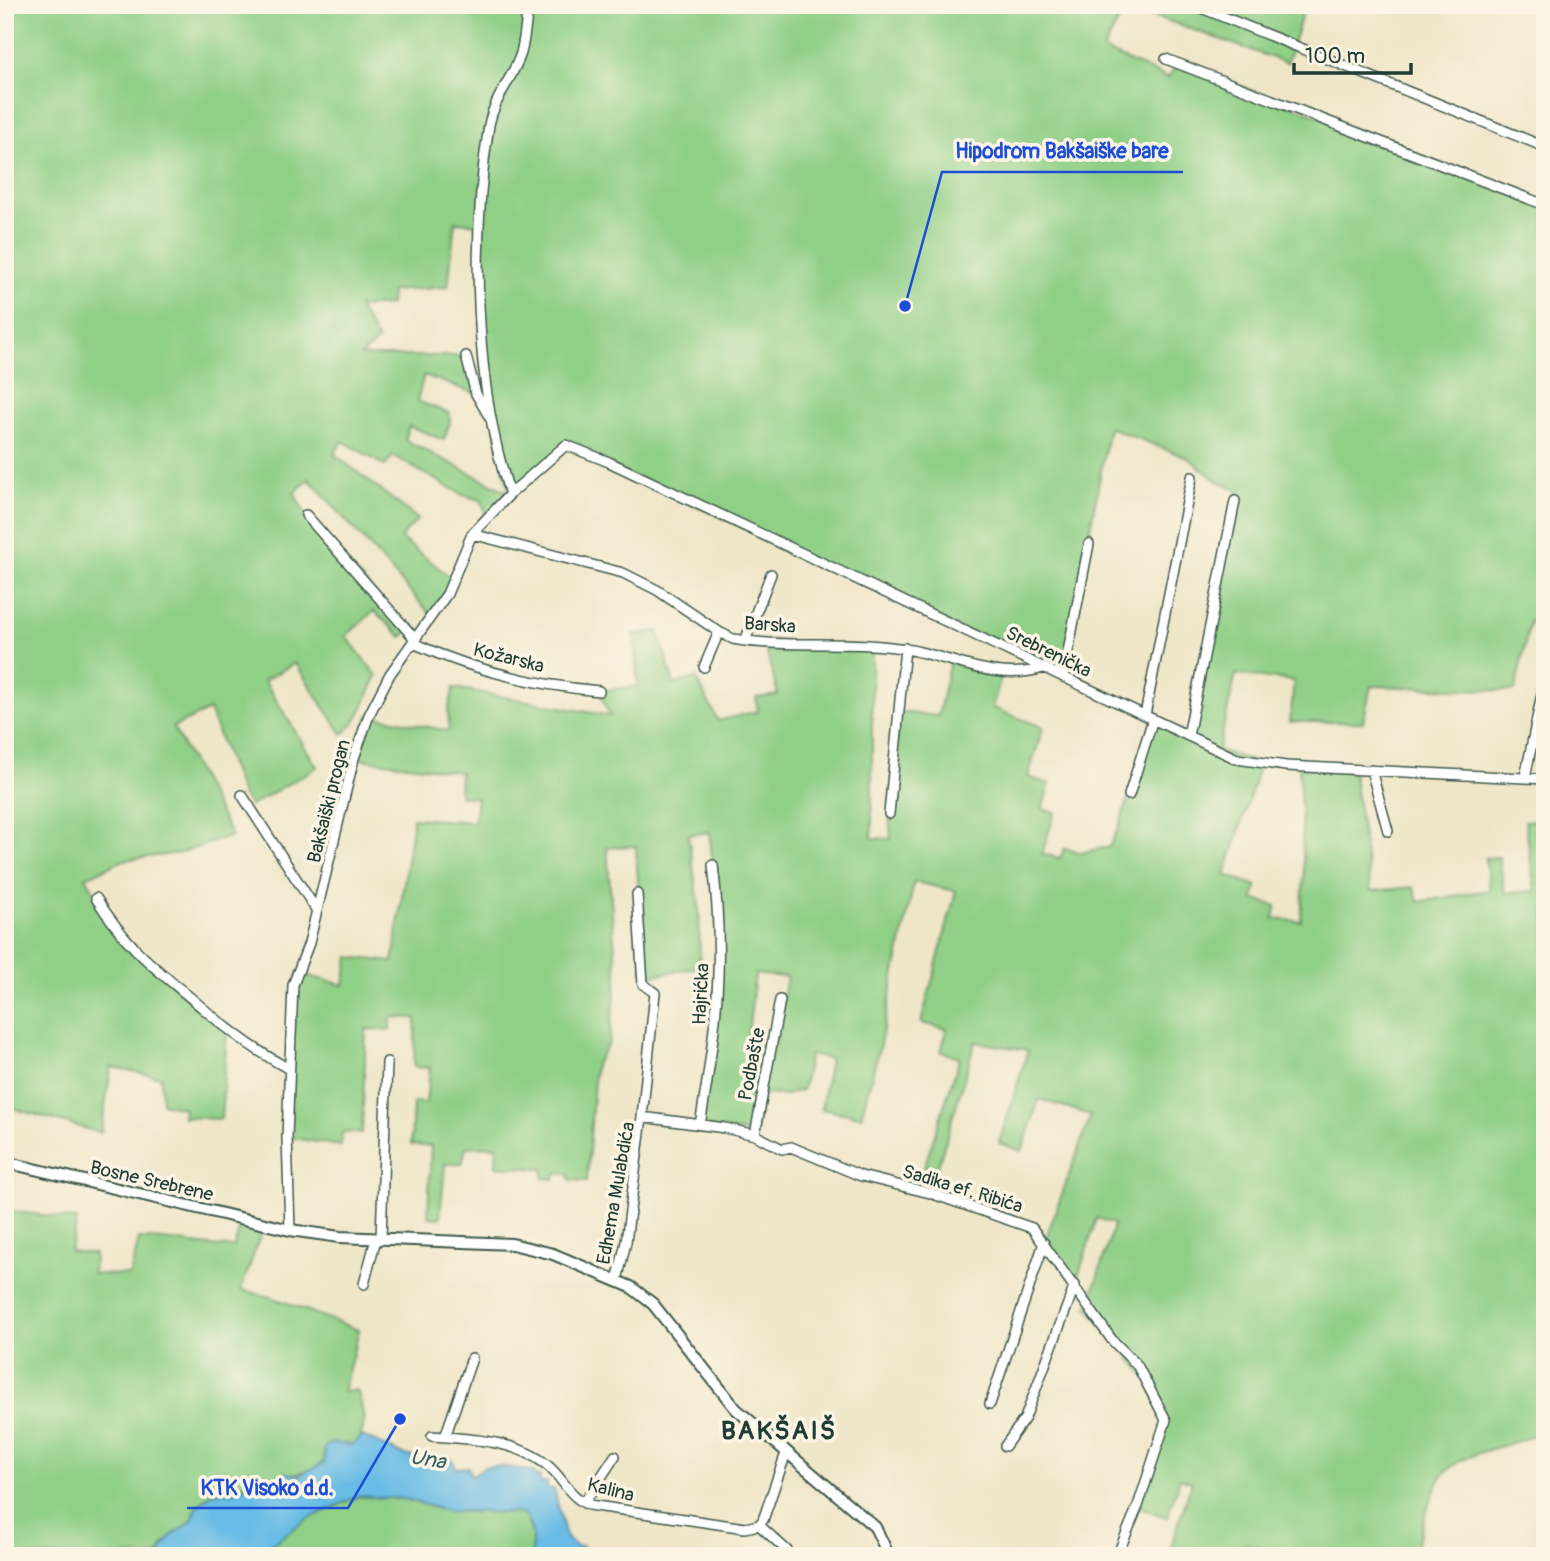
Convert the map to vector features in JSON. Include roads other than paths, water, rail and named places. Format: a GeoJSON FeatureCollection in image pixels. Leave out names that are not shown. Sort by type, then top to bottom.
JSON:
{"type":"FeatureCollection","features":[{"type":"Feature","properties":{"kind":"street"},"geometry":{"type":"LineString","coordinates":[[510,494],[491,419],[481,359],[485,163],[489,123],[498,95],[521,52],[528,5]]}},
{"type":"Feature","properties":{"kind":"street"},"geometry":{"type":"LineString","coordinates":[[1194,5],[1545,148]]}},
{"type":"Feature","properties":{"kind":"street"},"geometry":{"type":"LineString","coordinates":[[1166,59],[1545,205]]}},
{"type":"Feature","properties":{"kind":"street"},"geometry":{"type":"LineString","coordinates":[[466,356],[476,394],[491,419]]}},
{"type":"Feature","properties":{"kind":"street","name":"Bakšaiški progan"},"geometry":{"type":"LineString","coordinates":[[290,1230],[287,1176],[293,985],[317,911],[345,788],[369,715],[390,674],[447,594],[472,534],[510,494],[566,445]]}},
{"type":"Feature","properties":{"kind":"street","name":"Srebrenička"},"geometry":{"type":"LineString","coordinates":[[566,445],[609,462],[1237,760],[1260,764],[1371,771],[1545,779]]}},
{"type":"Feature","properties":{"kind":"street"},"geometry":{"type":"LineString","coordinates":[[1129,795],[1149,717],[1192,477]]}},
{"type":"Feature","properties":{"kind":"street"},"geometry":{"type":"LineString","coordinates":[[1188,736],[1236,501]]}},
{"type":"Feature","properties":{"kind":"street"},"geometry":{"type":"LineString","coordinates":[[306,516],[414,642]]}},
{"type":"Feature","properties":{"kind":"street","name":"Barska"},"geometry":{"type":"LineString","coordinates":[[472,534],[623,573],[677,602],[719,632],[745,641],[905,648],[1002,673],[1027,673],[1043,668]]}},
{"type":"Feature","properties":{"kind":"street"},"geometry":{"type":"LineString","coordinates":[[1063,677],[1089,544]]}},
{"type":"Feature","properties":{"kind":"street"},"geometry":{"type":"LineString","coordinates":[[745,641],[771,574]]}},
{"type":"Feature","properties":{"kind":"street"},"geometry":{"type":"LineString","coordinates":[[704,667],[719,632]]}},
{"type":"Feature","properties":{"kind":"street","name":"Kožarska"},"geometry":{"type":"LineString","coordinates":[[414,642],[449,659],[529,682],[599,691]]}},
{"type":"Feature","properties":{"kind":"street"},"geometry":{"type":"LineString","coordinates":[[889,814],[905,648]]}},
{"type":"Feature","properties":{"kind":"street"},"geometry":{"type":"LineString","coordinates":[[1525,778],[1545,679]]}},
{"type":"Feature","properties":{"kind":"street"},"geometry":{"type":"LineString","coordinates":[[1371,771],[1388,831]]}},
{"type":"Feature","properties":{"kind":"street"},"geometry":{"type":"LineString","coordinates":[[242,795],[317,911]]}},
{"type":"Feature","properties":{"kind":"street","name":"Hajrićka"},"geometry":{"type":"LineString","coordinates":[[699,1125],[719,994],[720,920],[713,865]]}},
{"type":"Feature","properties":{"kind":"street","name":"Edhema Mulabdića"},"geometry":{"type":"LineString","coordinates":[[617,1281],[647,1118],[655,993],[643,984],[637,894]]}},
{"type":"Feature","properties":{"kind":"street"},"geometry":{"type":"LineString","coordinates":[[96,898],[117,931],[155,971],[228,1031],[289,1069]]}},
{"type":"Feature","properties":{"kind":"street","name":"Podbašte"},"geometry":{"type":"LineString","coordinates":[[755,1135],[780,1000]]}},
{"type":"Feature","properties":{"kind":"street"},"geometry":{"type":"LineString","coordinates":[[364,1284],[378,1239],[387,1062]]}},
{"type":"Feature","properties":{"kind":"street","name":"Sadika ef. Ribića"},"geometry":{"type":"LineString","coordinates":[[647,1118],[755,1135],[782,1149],[791,1147],[861,1176],[930,1194],[1024,1225],[1037,1233],[1112,1340],[1146,1377],[1166,1420],[1138,1506],[1117,1556]]}},
{"type":"Feature","properties":{"kind":"street","name":"Bosne Srebrene"},"geometry":{"type":"LineString","coordinates":[[5,1162],[290,1230],[378,1239],[512,1244],[553,1254],[617,1281],[653,1304],[736,1409],[875,1527],[889,1556]]}},
{"type":"Feature","properties":{"kind":"street"},"geometry":{"type":"LineString","coordinates":[[990,1404],[1044,1243]]}},
{"type":"Feature","properties":{"kind":"street"},"geometry":{"type":"LineString","coordinates":[[1004,1446],[1025,1418],[1074,1285]]}},
{"type":"Feature","properties":{"kind":"street"},"geometry":{"type":"LineString","coordinates":[[445,1437],[472,1359]]}},
{"type":"Feature","properties":{"kind":"street","name":"Kalina"},"geometry":{"type":"LineString","coordinates":[[432,1436],[486,1442],[528,1452],[545,1463],[572,1495],[584,1503],[745,1528],[759,1525]]}},
{"type":"Feature","properties":{"kind":"street"},"geometry":{"type":"LineString","coordinates":[[786,1453],[759,1525],[793,1556]]}},
{"type":"Feature","properties":{"kind":"street"},"geometry":{"type":"LineString","coordinates":[[584,1503],[615,1456]]}},
{"type":"Feature","properties":{"kind":"water"},"geometry":{"type":"Polygon","coordinates":[[[362,1436],[402,1454],[436,1463],[451,1457],[456,1468],[468,1467],[471,1475],[491,1466],[534,1472],[536,1477],[540,1476],[540,1483],[547,1482],[547,1488],[554,1489],[566,1538],[577,1547],[583,1546],[582,1556],[532,1556],[532,1532],[524,1513],[446,1511],[405,1499],[358,1496],[309,1518],[254,1556],[158,1556],[171,1536],[192,1521],[197,1507],[211,1494],[227,1491],[231,1493],[252,1483],[265,1488],[281,1472],[299,1475],[324,1463],[325,1447],[331,1443],[353,1445],[362,1436]]]}},
{"type":"Feature","properties":{"kind":"place","name":"Hipodrom Bakšaiške bare"},"geometry":{"type":"Point","coordinates":[905,306]}},
{"type":"Feature","properties":{"kind":"place","name":"KTK Visoko d.d."},"geometry":{"type":"Point","coordinates":[400,1419]}},
{"type":"Feature","properties":{"kind":"district","name":"BAKŠAIŠ"},"geometry":{"type":"Point","coordinates":[779,1430]}},
{"type":"Feature","properties":{"kind":"water label","name":"Una"},"geometry":{"type":"Point","coordinates":[428,1459]}}]}
